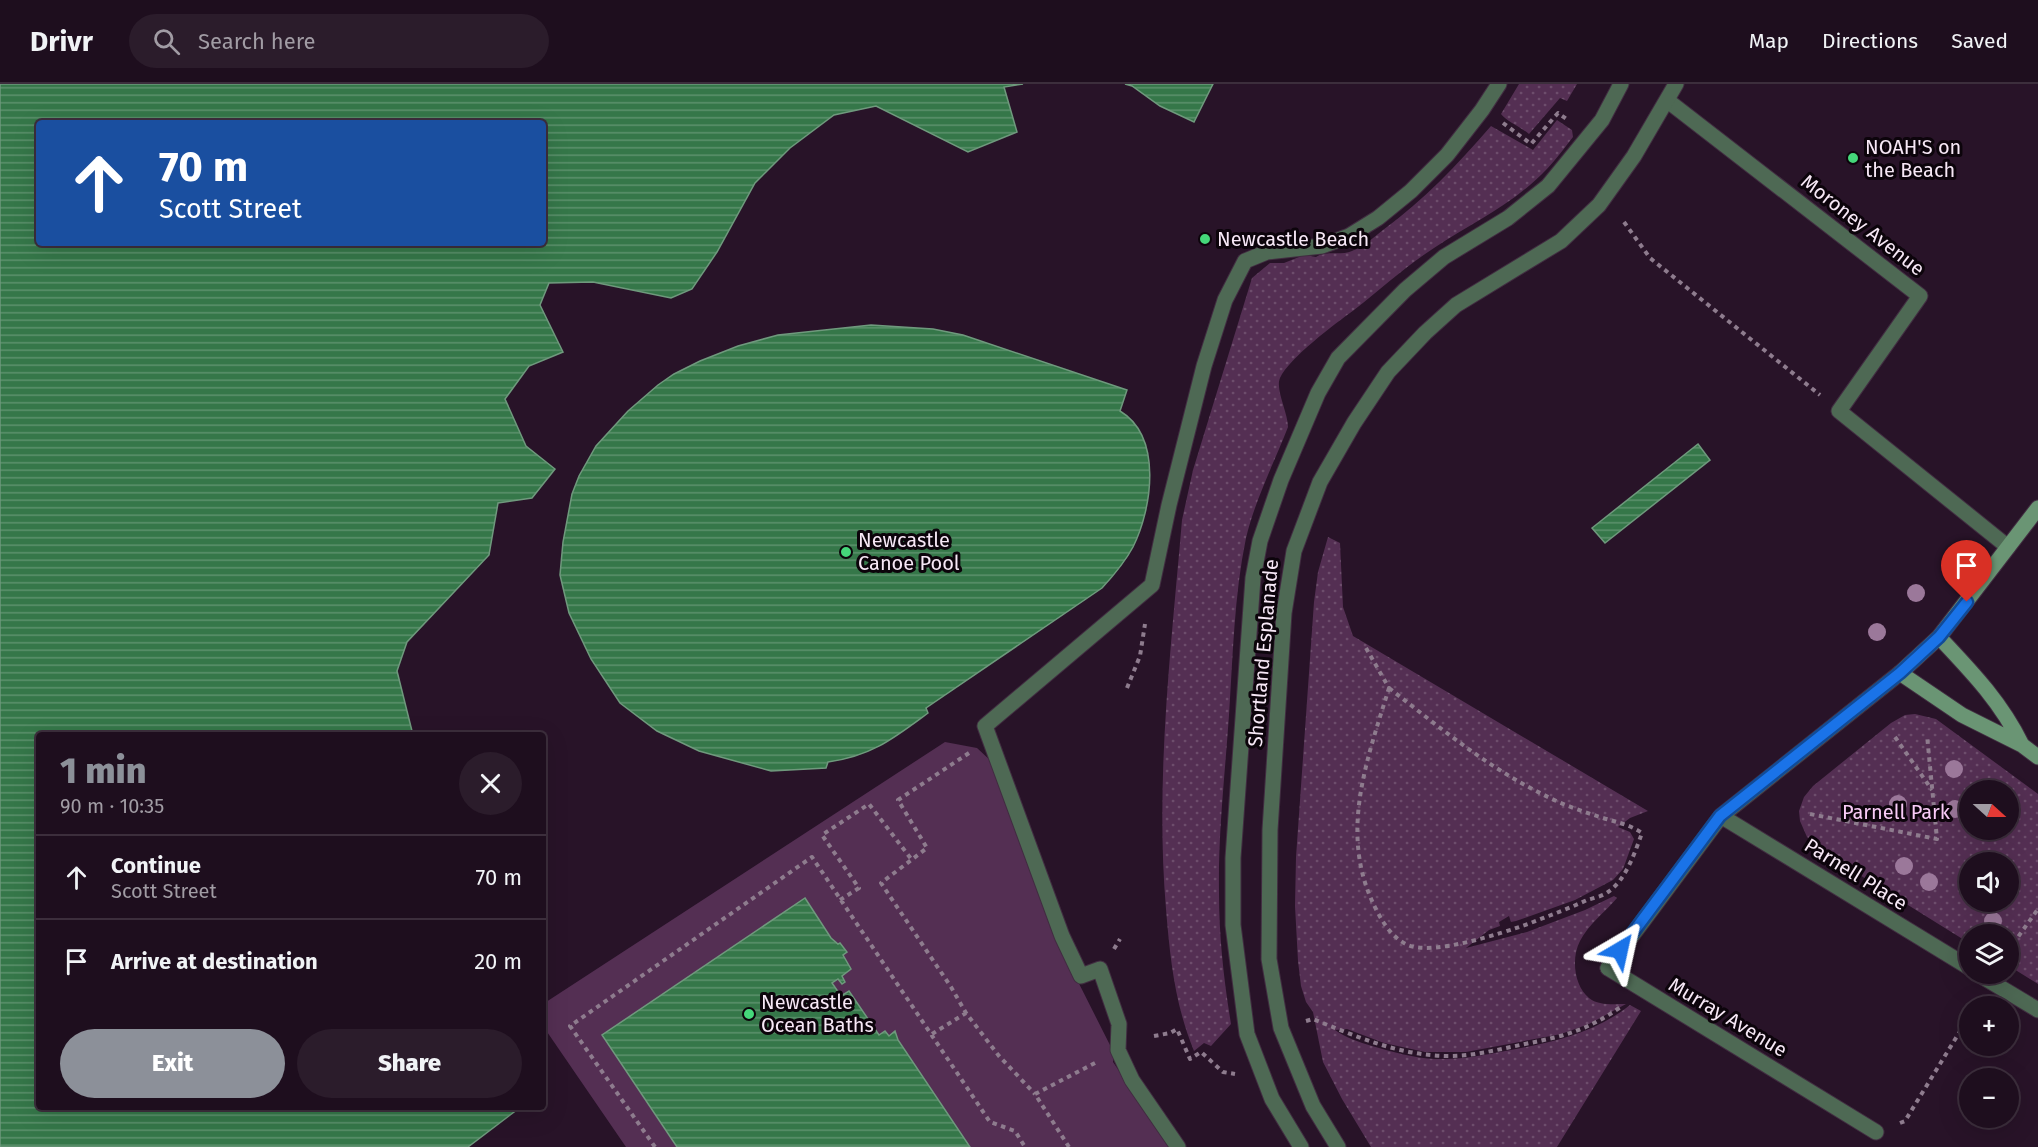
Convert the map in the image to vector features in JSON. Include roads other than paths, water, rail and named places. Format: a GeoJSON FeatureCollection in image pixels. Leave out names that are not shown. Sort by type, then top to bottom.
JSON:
{"type":"FeatureCollection","features":[{"type":"Feature","properties":{"kind":"street"},"geometry":{"type":"LineString","coordinates":[[1178,1147],[1132,1080],[1118,1050],[1119,1024],[1100,969],[1081,976],[1062,936],[985,726],[1152,585],[1169,505],[1204,366],[1225,300],[1245,261],[1267,252],[1322,246],[1349,236],[1378,218],[1411,191],[1447,154],[1482,110],[1499,84]]}},
{"type":"Feature","properties":{"kind":"street"},"geometry":{"type":"LineString","coordinates":[[1301,1147],[1272,1099],[1247,1034],[1233,925],[1233,858],[1253,578],[1260,541],[1281,480],[1318,393],[1338,358],[1405,290],[1444,257],[1508,218],[1548,186],[1602,120],[1621,84]]}},
{"type":"Feature","properties":{"kind":"street","name":"Shortland Esplanade"},"geometry":{"type":"LineString","coordinates":[[1338,1147],[1313,1106],[1281,1028],[1269,959],[1270,831],[1284,613],[1293,551],[1320,482],[1354,423],[1388,372],[1425,333],[1456,305],[1561,241],[1599,205],[1634,156],[1676,84]]}},
{"type":"Feature","properties":{"kind":"street","name":"Moroney Avenue"},"geometry":{"type":"LineString","coordinates":[[1668,101],[1920,297],[1839,411],[2008,547]]}},
{"type":"Feature","properties":{"kind":"street"},"geometry":{"type":"LineString","coordinates":[[2038,508],[1939,637],[1900,673],[1962,715],[2022,745],[2038,757]]}},
{"type":"Feature","properties":{"kind":"street"},"geometry":{"type":"LineString","coordinates":[[1939,637],[1998,702],[2022,745]]}},
{"type":"Feature","properties":{"kind":"street","name":"Murray Avenue"},"geometry":{"type":"LineString","coordinates":[[1876,1132],[1608,968],[1720,816],[1900,673]]}},
{"type":"Feature","properties":{"kind":"street","name":"Parnell Place"},"geometry":{"type":"LineString","coordinates":[[1720,816],[1959,961]]}},
{"type":"Feature","properties":{"kind":"street"},"geometry":{"type":"LineString","coordinates":[[1995,984],[2038,1010]]}},
{"type":"Feature","properties":{"kind":"place","name":"NOAH'S on the Beach"},"geometry":{"type":"Point","coordinates":[1853,158]}},
{"type":"Feature","properties":{"kind":"place","name":"Newcastle Beach"},"geometry":{"type":"Point","coordinates":[1205,239]}},
{"type":"Feature","properties":{"kind":"place","name":"Newcastle Canoe Pool"},"geometry":{"type":"Point","coordinates":[846,552]}},
{"type":"Feature","properties":{"kind":"place","name":"Newcastle Ocean Baths"},"geometry":{"type":"Point","coordinates":[749,1014]}},
{"type":"Feature","properties":{"kind":"park label","name":"Parnell Park"},"geometry":{"type":"Point","coordinates":[1896,812]}}]}
